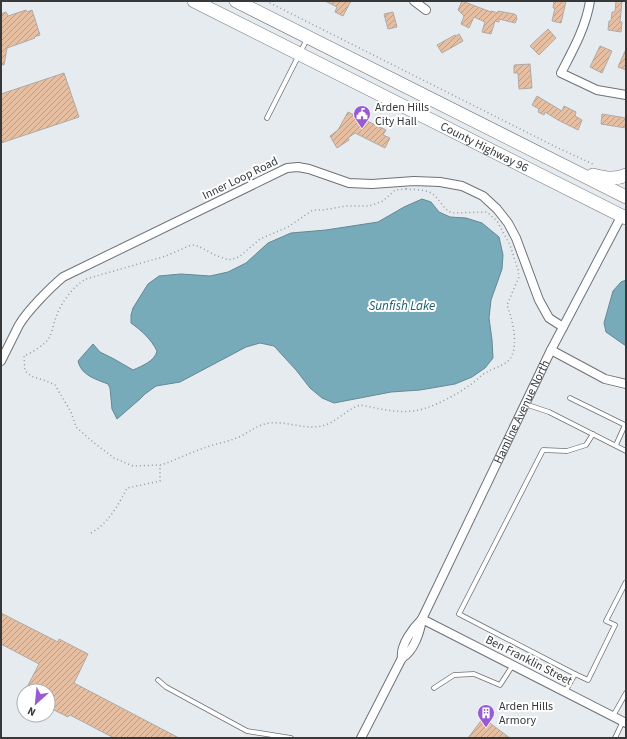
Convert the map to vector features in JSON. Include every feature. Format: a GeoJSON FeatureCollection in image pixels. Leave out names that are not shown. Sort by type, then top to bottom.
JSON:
{"type":"FeatureCollection","features":[{"type":"Feature","properties":{"kind":"main road","name":"County Highway 96"},"geometry":{"type":"LineString","coordinates":[[194,1],[622,217]]}},
{"type":"Feature","properties":{"kind":"main road","name":"County Highway 96"},"geometry":{"type":"LineString","coordinates":[[236,1],[626,197]]}},
{"type":"Feature","properties":{"kind":"main road"},"geometry":{"type":"LineString","coordinates":[[565,166],[600,177],[614,178],[626,175]]}},
{"type":"Feature","properties":{"kind":"street"},"geometry":{"type":"LineString","coordinates":[[414,1],[426,10]]}},
{"type":"Feature","properties":{"kind":"street"},"geometry":{"type":"LineString","coordinates":[[590,1],[589,11],[583,27],[561,73],[598,90],[626,95]]}},
{"type":"Feature","properties":{"kind":"street","name":"Inner Loop Road"},"geometry":{"type":"LineString","coordinates":[[1,361],[28,313],[63,277],[287,168],[298,167],[349,183],[372,184],[414,181],[440,182],[462,186],[483,196],[497,209],[508,223],[516,238],[540,300],[549,318],[563,327]]}},
{"type":"Feature","properties":{"kind":"street","name":"Hamline Avenue North"},"geometry":{"type":"LineString","coordinates":[[361,738],[402,658],[401,652],[415,626],[422,619],[551,350],[622,217]]}},
{"type":"Feature","properties":{"kind":"street"},"geometry":{"type":"LineString","coordinates":[[551,350],[605,379],[626,384]]}},
{"type":"Feature","properties":{"kind":"street","name":"Ben Franklin Street"},"geometry":{"type":"LineString","coordinates":[[422,619],[624,722]]}},
{"type":"Feature","properties":{"kind":"lane"},"geometry":{"type":"LineString","coordinates":[[267,118],[308,37]]}},
{"type":"Feature","properties":{"kind":"lane"},"geometry":{"type":"LineString","coordinates":[[570,398],[626,425],[616,445]]}},
{"type":"Feature","properties":{"kind":"lane"},"geometry":{"type":"LineString","coordinates":[[525,404],[550,412],[626,451]]}},
{"type":"Feature","properties":{"kind":"lane"},"geometry":{"type":"LineString","coordinates":[[593,434],[586,445],[567,451],[543,450],[459,614],[588,680],[615,625],[606,621],[626,582]]}},
{"type":"Feature","properties":{"kind":"lane"},"geometry":{"type":"LineString","coordinates":[[434,688],[454,675],[474,674],[500,686],[513,665]]}},
{"type":"Feature","properties":{"kind":"lane"},"geometry":{"type":"LineString","coordinates":[[565,692],[574,674]]}},
{"type":"Feature","properties":{"kind":"lane"},"geometry":{"type":"LineString","coordinates":[[158,680],[166,687],[247,731],[291,738]]}},
{"type":"Feature","properties":{"kind":"lane"},"geometry":{"type":"LineString","coordinates":[[613,716],[626,693]]}},
{"type":"Feature","properties":{"kind":"lane"},"geometry":{"type":"LineString","coordinates":[[615,738],[624,722]]}},
{"type":"Feature","properties":{"kind":"path"},"geometry":{"type":"LineString","coordinates":[[266,1],[556,147],[595,165]]}},
{"type":"Feature","properties":{"kind":"path"},"geometry":{"type":"LineString","coordinates":[[395,190],[428,192],[434,195],[448,212],[488,212],[497,221],[510,245],[519,277],[507,305],[511,315],[512,331],[516,339],[512,357],[503,365],[487,372],[470,386],[422,410],[392,411],[360,405],[328,424],[313,427],[269,423],[260,425],[239,437],[209,446],[160,465],[133,466],[114,458],[93,442],[76,426],[71,412],[55,385],[31,376],[25,371],[24,356],[31,353],[49,339],[55,318],[62,305],[78,283],[86,279],[166,256],[194,245],[229,260],[239,257],[260,239],[288,227],[313,210],[324,210],[346,206],[369,206],[383,201],[395,190]]}},
{"type":"Feature","properties":{"kind":"path"},"geometry":{"type":"LineString","coordinates":[[92,533],[100,528],[120,502],[127,488],[160,481],[160,465]]}},
{"type":"Feature","properties":{"kind":"water","name":"Sunfish Lake"},"geometry":{"type":"Polygon","coordinates":[[[422,199],[431,202],[439,212],[450,217],[466,218],[482,223],[499,237],[503,255],[502,269],[491,300],[489,318],[493,358],[485,368],[472,377],[455,384],[420,390],[391,392],[334,403],[322,398],[310,388],[274,346],[260,343],[246,347],[180,382],[156,386],[117,419],[112,409],[110,388],[108,384],[89,376],[80,366],[78,361],[93,344],[100,352],[133,370],[148,363],[154,358],[157,351],[146,336],[131,323],[131,315],[133,308],[148,284],[159,276],[181,274],[210,276],[228,272],[246,263],[268,243],[291,233],[326,230],[378,222],[404,207],[422,199]]]}},
{"type":"Feature","properties":{"kind":"water"},"geometry":{"type":"Polygon","coordinates":[[[626,280],[626,346],[606,332],[604,323],[613,291],[621,282],[626,280]]]}},
{"type":"Feature","properties":{"kind":"building"},"geometry":{"type":"Polygon","coordinates":[[[325,1],[351,1],[343,16],[335,12],[337,7],[325,1]]]}},
{"type":"Feature","properties":{"kind":"building"},"geometry":{"type":"Polygon","coordinates":[[[462,1],[491,12],[498,13],[498,11],[514,14],[516,15],[517,19],[515,23],[499,19],[499,22],[495,21],[491,34],[482,32],[485,22],[474,17],[469,28],[461,24],[464,16],[458,10],[462,1]]]}},
{"type":"Feature","properties":{"kind":"building"},"geometry":{"type":"Polygon","coordinates":[[[554,1],[566,1],[561,23],[552,21],[555,8],[553,8],[554,1]]]}},
{"type":"Feature","properties":{"kind":"building"},"geometry":{"type":"Polygon","coordinates":[[[616,1],[622,1],[620,22],[622,22],[621,32],[608,30],[612,12],[615,12],[616,1]]]}},
{"type":"Feature","properties":{"kind":"building"},"geometry":{"type":"Polygon","coordinates":[[[26,10],[27,12],[32,10],[40,35],[7,48],[4,65],[1,64],[1,14],[6,12],[8,16],[26,10]]]}},
{"type":"Feature","properties":{"kind":"building"},"geometry":{"type":"Polygon","coordinates":[[[393,12],[397,27],[388,29],[384,14],[393,12]]]}},
{"type":"Feature","properties":{"kind":"building"},"geometry":{"type":"Polygon","coordinates":[[[548,29],[556,38],[539,55],[530,46],[548,29]]]}},
{"type":"Feature","properties":{"kind":"building"},"geometry":{"type":"Polygon","coordinates":[[[459,34],[463,41],[442,53],[437,45],[459,34]]]}},
{"type":"Feature","properties":{"kind":"building"},"geometry":{"type":"Polygon","coordinates":[[[600,46],[612,51],[602,73],[590,67],[600,46]]]}},
{"type":"Feature","properties":{"kind":"building"},"geometry":{"type":"Polygon","coordinates":[[[626,49],[626,70],[618,67],[626,49]]]}},
{"type":"Feature","properties":{"kind":"building"},"geometry":{"type":"Polygon","coordinates":[[[530,64],[532,88],[519,89],[518,73],[514,73],[514,65],[530,64]]]}},
{"type":"Feature","properties":{"kind":"building"},"geometry":{"type":"Polygon","coordinates":[[[64,73],[79,117],[1,143],[1,94],[64,73]]]}},
{"type":"Feature","properties":{"kind":"building"},"geometry":{"type":"Polygon","coordinates":[[[537,96],[562,111],[564,106],[576,112],[575,116],[582,120],[578,130],[545,112],[544,115],[538,112],[539,109],[532,105],[537,96]]]}},
{"type":"Feature","properties":{"kind":"building","name":"Arden Hills City Hall"},"geometry":{"type":"Polygon","coordinates":[[[348,112],[386,130],[383,135],[390,138],[385,148],[355,133],[348,138],[349,140],[337,148],[330,136],[338,130],[348,112]]]}},
{"type":"Feature","properties":{"kind":"building"},"geometry":{"type":"Polygon","coordinates":[[[602,114],[626,118],[626,128],[601,124],[602,114]]]}},
{"type":"Feature","properties":{"kind":"building"},"geometry":{"type":"Polygon","coordinates":[[[1,613],[58,642],[59,639],[88,654],[74,683],[179,738],[114,738],[70,715],[68,717],[56,711],[56,683],[29,683],[39,664],[1,644],[1,613]]]}},
{"type":"Feature","properties":{"kind":"building","name":"Arden Hills Armory"},"geometry":{"type":"Polygon","coordinates":[[[483,718],[510,738],[468,738],[483,718]]]}},
{"type":"Feature","properties":{"kind":"place","name":"Arden Hills City Hall"},"geometry":{"type":"Point","coordinates":[362,129]}},
{"type":"Feature","properties":{"kind":"place","name":"Arden Hills Armory"},"geometry":{"type":"Point","coordinates":[486,728]}}]}
